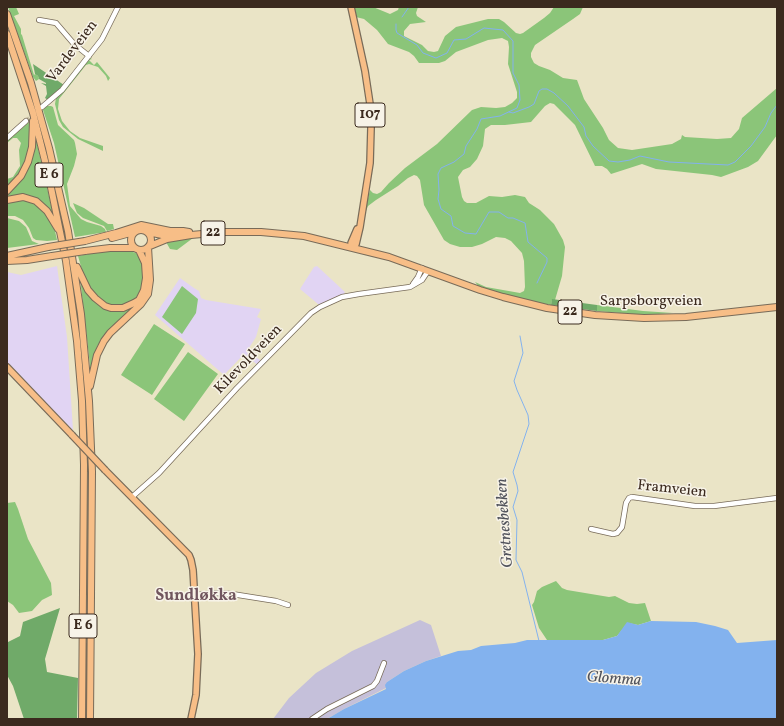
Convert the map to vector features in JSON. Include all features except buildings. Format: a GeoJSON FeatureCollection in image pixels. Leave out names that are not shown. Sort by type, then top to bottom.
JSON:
{"type":"FeatureCollection","features":[{"type":"Feature","properties":{"kind":"highway","name":"E 6"},"geometry":{"type":"LineString","coordinates":[[7,14],[25,64],[48,141],[63,204],[73,258],[84,340],[89,395],[92,472],[90,719]]}},
{"type":"Feature","properties":{"kind":"highway","name":"E 6"},"geometry":{"type":"LineString","coordinates":[[7,34],[33,114],[45,161],[61,236],[71,295],[80,370],[84,445],[82,719]]}},
{"type":"Feature","properties":{"kind":"highway","name":"E 6"},"geometry":{"type":"LineString","coordinates":[[7,191],[21,176],[28,162],[32,147],[33,114]]}},
{"type":"Feature","properties":{"kind":"highway","name":"E 6"},"geometry":{"type":"LineString","coordinates":[[7,200],[23,197],[40,203],[50,215],[61,236]]}},
{"type":"Feature","properties":{"kind":"highway","name":"22"},"geometry":{"type":"LineString","coordinates":[[86,241],[140,225],[170,232],[189,232]]}},
{"type":"Feature","properties":{"kind":"highway","name":"Sarpsborgveien"},"geometry":{"type":"LineString","coordinates":[[148,232],[162,235],[240,229],[276,230],[318,235],[389,257],[503,297],[547,308],[595,315],[644,318],[686,317],[777,307]]}},
{"type":"Feature","properties":{"kind":"highway","name":"22"},"geometry":{"type":"LineString","coordinates":[[7,256],[48,247],[119,237],[139,230],[148,232]]}},
{"type":"Feature","properties":{"kind":"highway"},"geometry":{"type":"LineString","coordinates":[[134,232],[130,240],[137,249]]}},
{"type":"Feature","properties":{"kind":"highway"},"geometry":{"type":"LineString","coordinates":[[148,232],[151,237],[149,246]]}},
{"type":"Feature","properties":{"kind":"highway","name":"Sarpsborgveien"},"geometry":{"type":"LineString","coordinates":[[149,246],[167,239],[191,235],[249,232],[304,236],[353,245]]}},
{"type":"Feature","properties":{"kind":"highway","name":"E 6"},"geometry":{"type":"LineString","coordinates":[[89,395],[95,361],[102,345],[110,333],[141,304],[148,294],[150,280],[149,246]]}},
{"type":"Feature","properties":{"kind":"highway","name":"22"},"geometry":{"type":"LineString","coordinates":[[7,261],[27,260],[110,248],[144,250],[149,246]]}},
{"type":"Feature","properties":{"kind":"highway","name":"E 6"},"geometry":{"type":"LineString","coordinates":[[73,258],[86,285],[95,298],[105,306],[111,308],[123,308],[134,304],[139,300],[144,290],[146,278],[145,264],[137,249]]}},
{"type":"Feature","properties":{"kind":"main road","name":"107"},"geometry":{"type":"LineString","coordinates":[[351,7],[365,71],[370,104],[371,128],[370,164],[360,223],[353,245]]}},
{"type":"Feature","properties":{"kind":"main road"},"geometry":{"type":"LineString","coordinates":[[7,367],[105,470],[189,555],[193,570],[198,635],[198,673],[196,695],[191,719]]}},
{"type":"Feature","properties":{"kind":"street","name":"Vardeveien"},"geometry":{"type":"LineString","coordinates":[[42,107],[62,90],[102,39],[118,7]]}},
{"type":"Feature","properties":{"kind":"street"},"geometry":{"type":"LineString","coordinates":[[39,20],[56,23],[74,44],[89,56]]}},
{"type":"Feature","properties":{"kind":"street"},"geometry":{"type":"LineString","coordinates":[[7,138],[26,121]]}},
{"type":"Feature","properties":{"kind":"street","name":"Kilevoldveien"},"geometry":{"type":"LineString","coordinates":[[132,497],[160,472],[237,388],[311,313],[320,307],[342,297],[410,287],[425,270]]}},
{"type":"Feature","properties":{"kind":"street","name":"Framveien"},"geometry":{"type":"LineString","coordinates":[[591,529],[613,534],[617,532],[622,527],[626,502],[632,497],[695,506],[714,506],[777,498]]}},
{"type":"Feature","properties":{"kind":"street"},"geometry":{"type":"LineString","coordinates":[[194,595],[216,593],[232,594],[276,601],[288,605]]}},
{"type":"Feature","properties":{"kind":"street"},"geometry":{"type":"LineString","coordinates":[[312,719],[327,709],[373,686],[377,681],[384,663]]}},
{"type":"Feature","properties":{"kind":"shaded area"},"geometry":{"type":"Polygon","coordinates":[[[57,266],[67,337],[73,430],[7,365],[7,272],[21,275],[57,266]]]}},
{"type":"Feature","properties":{"kind":"shaded area"},"geometry":{"type":"Polygon","coordinates":[[[317,266],[345,292],[342,297],[320,307],[300,289],[314,267],[317,266]]]}},
{"type":"Feature","properties":{"kind":"shaded area"},"geometry":{"type":"Polygon","coordinates":[[[180,278],[199,291],[201,298],[206,300],[261,309],[257,317],[261,319],[256,337],[247,351],[263,362],[259,366],[244,354],[224,375],[155,315],[180,278]]]}},
{"type":"Feature","properties":{"kind":"shaded area"},"geometry":{"type":"Polygon","coordinates":[[[420,620],[431,625],[441,656],[404,671],[387,682],[386,688],[327,719],[273,719],[289,698],[316,673],[352,651],[420,620]]]}},
{"type":"Feature","properties":{"kind":"green space"},"geometry":{"type":"Polygon","coordinates":[[[8,7],[16,7],[19,14],[14,16],[21,29],[21,34],[34,75],[35,74],[38,76],[39,79],[36,81],[33,77],[8,7]]]}},
{"type":"Feature","properties":{"kind":"green space"},"geometry":{"type":"Polygon","coordinates":[[[354,7],[373,7],[390,14],[398,10],[399,7],[418,7],[416,13],[417,16],[426,22],[410,24],[404,31],[404,36],[422,45],[428,51],[434,52],[438,51],[445,36],[456,27],[488,19],[499,19],[516,33],[520,34],[544,18],[554,7],[583,7],[580,14],[535,45],[531,53],[531,57],[534,63],[563,78],[577,80],[584,99],[609,140],[618,148],[632,150],[672,144],[681,139],[682,135],[685,137],[717,139],[731,138],[739,129],[742,118],[777,88],[777,135],[758,161],[748,167],[721,177],[656,169],[642,164],[611,174],[602,166],[595,166],[575,125],[554,104],[550,103],[545,106],[531,122],[491,125],[485,129],[483,146],[477,159],[470,167],[463,170],[458,177],[464,201],[467,203],[476,203],[489,196],[502,197],[515,195],[525,197],[529,203],[540,210],[554,224],[563,240],[565,247],[562,276],[555,300],[552,300],[551,305],[480,288],[475,282],[486,287],[520,293],[524,291],[524,261],[522,253],[511,241],[505,238],[496,237],[472,247],[460,247],[450,244],[444,240],[424,205],[420,180],[417,176],[414,175],[408,178],[368,206],[364,216],[370,190],[377,194],[381,192],[405,168],[437,144],[472,110],[481,107],[505,107],[517,98],[517,92],[508,64],[508,41],[502,38],[488,40],[456,52],[445,61],[439,63],[419,63],[409,52],[388,44],[377,30],[364,19],[356,17],[354,7]]]}},
{"type":"Feature","properties":{"kind":"green space"},"geometry":{"type":"Polygon","coordinates":[[[90,58],[92,59],[89,60],[94,65],[97,62],[110,78],[108,81],[106,76],[98,67],[89,64],[86,65],[59,99],[58,109],[62,121],[70,131],[80,138],[103,146],[103,151],[78,139],[63,127],[59,120],[55,104],[56,98],[90,58]]]}},
{"type":"Feature","properties":{"kind":"green space"},"geometry":{"type":"Polygon","coordinates":[[[33,64],[64,85],[48,100],[45,98],[47,94],[46,86],[41,83],[46,83],[39,79],[35,74],[33,64]]]}},
{"type":"Feature","properties":{"kind":"green space"},"geometry":{"type":"Polygon","coordinates":[[[47,106],[53,107],[58,125],[74,140],[75,143],[77,154],[67,184],[70,206],[81,219],[101,226],[106,232],[75,237],[54,143],[43,110],[47,106]]]}},
{"type":"Feature","properties":{"kind":"green space"},"geometry":{"type":"Polygon","coordinates":[[[29,122],[30,142],[24,169],[7,188],[7,179],[13,177],[20,166],[19,150],[21,143],[17,138],[13,138],[7,143],[7,141],[29,122]]]}},
{"type":"Feature","properties":{"kind":"green space"},"geometry":{"type":"Polygon","coordinates":[[[35,135],[54,218],[50,211],[20,195],[7,198],[7,192],[20,181],[35,135]]]}},
{"type":"Feature","properties":{"kind":"green space"},"geometry":{"type":"Polygon","coordinates":[[[17,199],[28,200],[41,207],[50,219],[57,240],[36,240],[33,238],[29,228],[23,220],[15,216],[7,216],[7,202],[17,199]]]}},
{"type":"Feature","properties":{"kind":"green space"},"geometry":{"type":"Polygon","coordinates":[[[73,203],[84,208],[108,224],[113,224],[114,229],[107,231],[104,226],[83,218],[77,213],[73,203]]]}},
{"type":"Feature","properties":{"kind":"green space"},"geometry":{"type":"Polygon","coordinates":[[[7,218],[19,221],[26,227],[32,241],[39,244],[7,248],[7,218]]]}},
{"type":"Feature","properties":{"kind":"green space"},"geometry":{"type":"Polygon","coordinates":[[[193,238],[177,250],[170,249],[166,242],[193,238]]]}},
{"type":"Feature","properties":{"kind":"green space"},"geometry":{"type":"Polygon","coordinates":[[[127,250],[136,253],[141,260],[144,275],[143,286],[135,300],[129,304],[116,307],[105,304],[93,294],[84,277],[78,256],[104,251],[127,250]]]}},
{"type":"Feature","properties":{"kind":"green space"},"geometry":{"type":"Polygon","coordinates":[[[80,278],[99,304],[131,307],[131,309],[106,334],[98,345],[94,355],[91,374],[80,278]]]}},
{"type":"Feature","properties":{"kind":"green space"},"geometry":{"type":"Polygon","coordinates":[[[182,286],[198,299],[196,313],[182,334],[162,317],[182,286]]]}},
{"type":"Feature","properties":{"kind":"green space"},"geometry":{"type":"Polygon","coordinates":[[[552,299],[597,305],[597,311],[551,305],[552,299]]]}},
{"type":"Feature","properties":{"kind":"green space"},"geometry":{"type":"Polygon","coordinates":[[[597,305],[673,313],[644,315],[597,311],[597,305]]]}},
{"type":"Feature","properties":{"kind":"green space"},"geometry":{"type":"Polygon","coordinates":[[[154,324],[185,344],[152,395],[121,375],[154,324]]]}},
{"type":"Feature","properties":{"kind":"green space"},"geometry":{"type":"Polygon","coordinates":[[[188,352],[218,374],[184,421],[154,399],[188,352]]]}},
{"type":"Feature","properties":{"kind":"green space"},"geometry":{"type":"Polygon","coordinates":[[[15,502],[28,539],[51,583],[52,595],[42,600],[32,611],[19,613],[13,605],[7,601],[7,503],[15,502]]]}},
{"type":"Feature","properties":{"kind":"green space"},"geometry":{"type":"Polygon","coordinates":[[[556,581],[562,588],[567,590],[609,597],[615,596],[629,603],[645,603],[651,621],[638,625],[628,623],[617,636],[603,640],[547,640],[539,628],[532,605],[537,591],[542,587],[556,581]]]}},
{"type":"Feature","properties":{"kind":"green space"},"geometry":{"type":"Polygon","coordinates":[[[60,608],[45,659],[47,672],[78,678],[77,719],[24,719],[13,686],[7,675],[7,640],[8,642],[20,636],[23,622],[60,608]]]}},
{"type":"Feature","properties":{"kind":"water","name":"Glomma"},"geometry":{"type":"Polygon","coordinates":[[[651,621],[696,622],[715,626],[728,630],[737,643],[777,640],[777,719],[327,719],[344,709],[386,689],[385,685],[387,682],[404,671],[426,661],[458,651],[471,650],[481,646],[515,643],[527,640],[603,640],[617,636],[627,622],[638,625],[651,621]]]}},
{"type":"Feature","properties":{"kind":"waterway","name":"Gretnesbekken"},"geometry":{"type":"LineString","coordinates":[[402,17],[409,7]]}},
{"type":"Feature","properties":{"kind":"waterway","name":"Gretnesbekken"},"geometry":{"type":"LineString","coordinates":[[396,24],[397,33],[417,45],[423,53],[436,58],[447,53],[454,40],[466,39],[484,28],[503,30],[513,41],[513,73],[519,85],[520,100],[517,108],[500,116],[481,119],[477,129],[466,146],[464,154],[454,162],[441,168],[438,174],[438,199],[441,209],[451,216],[453,226],[465,233],[476,234],[489,212],[499,212],[508,218],[513,218],[525,223],[528,242],[547,258],[547,262],[537,283]]}},
{"type":"Feature","properties":{"kind":"waterway"},"geometry":{"type":"LineString","coordinates":[[509,112],[513,113],[534,104],[539,91],[542,89],[547,89],[554,93],[568,106],[584,127],[586,136],[593,146],[609,161],[618,162],[630,160],[640,156],[669,162],[728,165],[735,162],[751,146],[765,127],[771,113],[777,105]]}},
{"type":"Feature","properties":{"kind":"waterway","name":"Gretnesbekken"},"geometry":{"type":"LineString","coordinates":[[520,336],[523,353],[514,381],[528,415],[529,424],[513,472],[518,491],[513,507],[517,520],[516,560],[522,572],[539,641]]}},
{"type":"Feature","properties":{"kind":"tunnel"},"geometry":{"type":"LineString","coordinates":[[26,121],[36,113]]}},
{"type":"Feature","properties":{"kind":"district","name":"Sundløkka"},"geometry":{"type":"Point","coordinates":[196,597]}}]}
